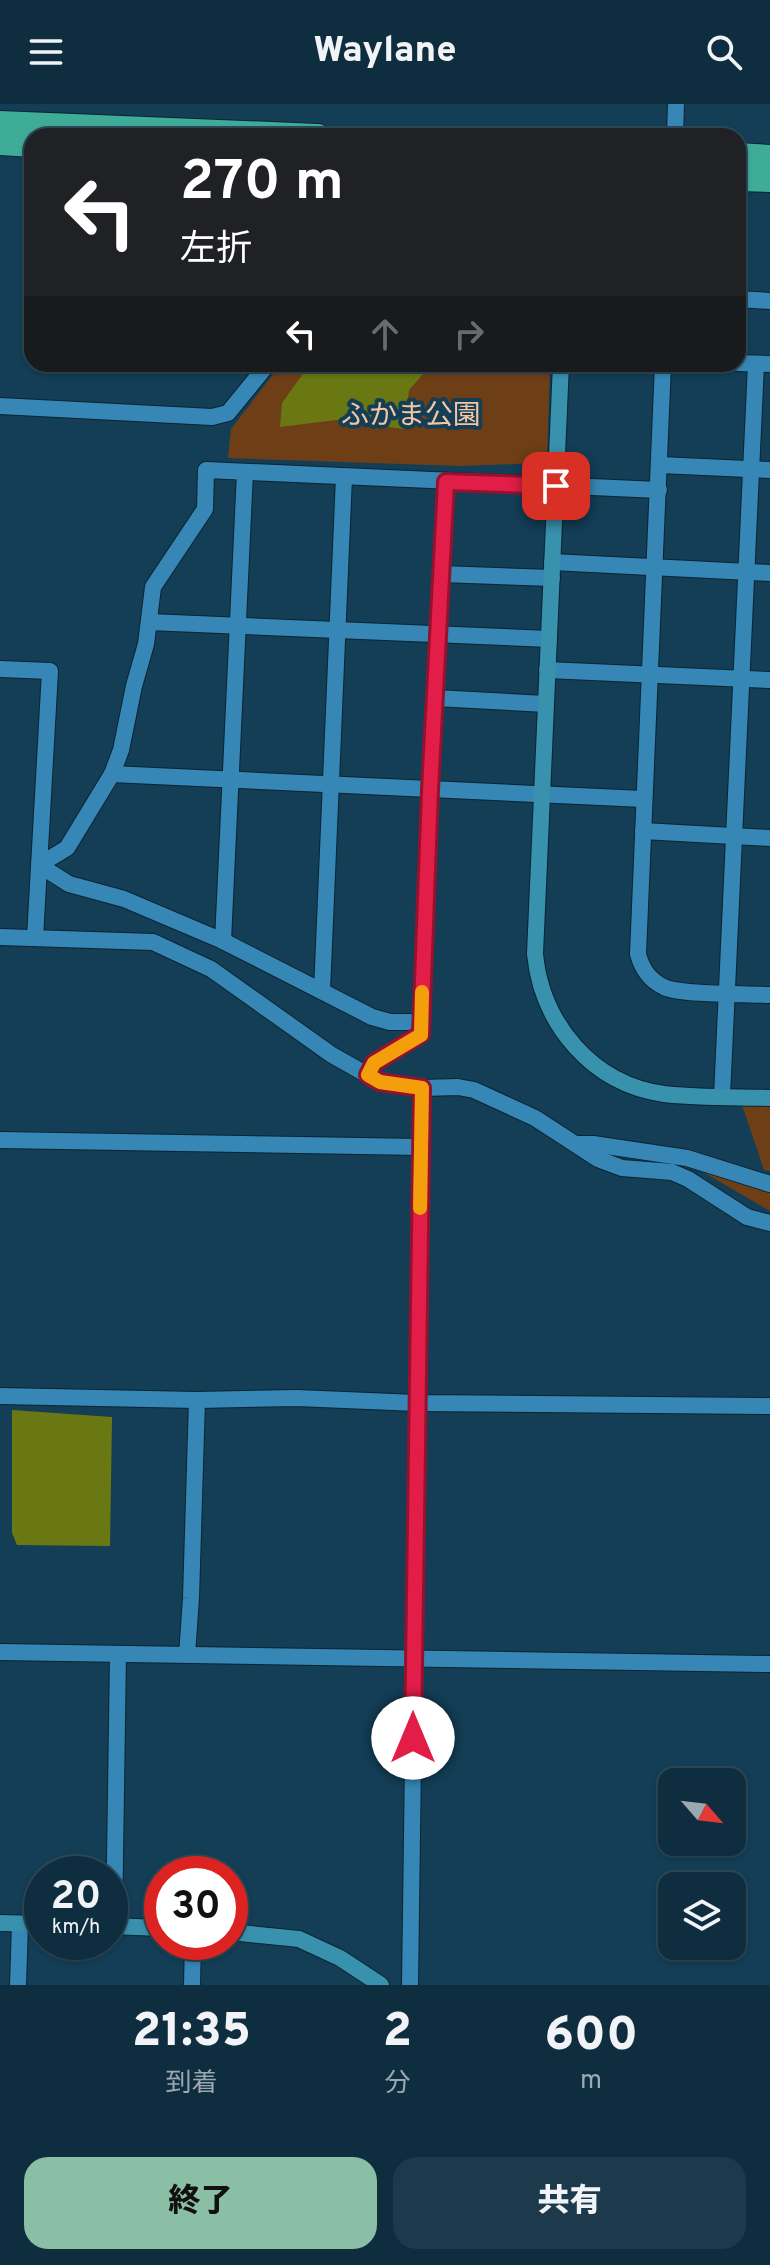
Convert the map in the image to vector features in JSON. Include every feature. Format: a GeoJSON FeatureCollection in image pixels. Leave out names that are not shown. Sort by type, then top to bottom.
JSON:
{"type":"FeatureCollection","features":[{"type":"Feature","properties":{"kind":"highway"},"geometry":{"type":"LineString","coordinates":[[0,123],[122,128]]}},
{"type":"Feature","properties":{"kind":"highway"},"geometry":{"type":"LineString","coordinates":[[0,143],[24,144]]}},
{"type":"Feature","properties":{"kind":"highway"},"geometry":{"type":"LineString","coordinates":[[746,156],[770,157]]}},
{"type":"Feature","properties":{"kind":"highway"},"geometry":{"type":"LineString","coordinates":[[746,179],[770,180]]}},
{"type":"Feature","properties":{"kind":"street"},"geometry":{"type":"LineString","coordinates":[[675,128],[676,104]]}},
{"type":"Feature","properties":{"kind":"street"},"geometry":{"type":"LineString","coordinates":[[746,300],[770,301]]}},
{"type":"Feature","properties":{"kind":"street"},"geometry":{"type":"LineString","coordinates":[[722,1096],[751,470],[763,364]]}},
{"type":"Feature","properties":{"kind":"street"},"geometry":{"type":"LineString","coordinates":[[0,406],[212,417],[228,413],[261,372]]}},
{"type":"Feature","properties":{"kind":"street"},"geometry":{"type":"LineString","coordinates":[[561,372],[541,795],[535,954],[537,977],[552,1017],[579,1052],[617,1079],[664,1094],[770,1098]]}},
{"type":"Feature","properties":{"kind":"street"},"geometry":{"type":"LineString","coordinates":[[663,372],[638,954],[648,976],[667,990],[770,995]]}},
{"type":"Feature","properties":{"kind":"street"},"geometry":{"type":"LineString","coordinates":[[660,465],[770,470]]}},
{"type":"Feature","properties":{"kind":"street"},"geometry":{"type":"LineString","coordinates":[[39,865],[67,848],[112,774],[121,750],[149,622],[153,587],[205,509],[206,470],[659,490]]}},
{"type":"Feature","properties":{"kind":"street"},"geometry":{"type":"LineString","coordinates":[[223,941],[245,472]]}},
{"type":"Feature","properties":{"kind":"street"},"geometry":{"type":"LineString","coordinates":[[322,991],[344,477]]}},
{"type":"Feature","properties":{"kind":"street"},"geometry":{"type":"LineString","coordinates":[[368,1075],[374,1063],[421,1035],[446,482]]}},
{"type":"Feature","properties":{"kind":"street"},"geometry":{"type":"LineString","coordinates":[[441,574],[655,568],[770,573]]}},
{"type":"Feature","properties":{"kind":"street"},"geometry":{"type":"LineString","coordinates":[[149,622],[549,639]]}},
{"type":"Feature","properties":{"kind":"street"},"geometry":{"type":"LineString","coordinates":[[0,669],[50,671],[35,938]]}},
{"type":"Feature","properties":{"kind":"street"},"geometry":{"type":"LineString","coordinates":[[547,670],[770,680]]}},
{"type":"Feature","properties":{"kind":"street"},"geometry":{"type":"LineString","coordinates":[[435,698],[546,704]]}},
{"type":"Feature","properties":{"kind":"street"},"geometry":{"type":"LineString","coordinates":[[112,774],[643,799]]}},
{"type":"Feature","properties":{"kind":"street"},"geometry":{"type":"LineString","coordinates":[[643,831],[770,838]]}},
{"type":"Feature","properties":{"kind":"street"},"geometry":{"type":"LineString","coordinates":[[39,865],[69,884],[124,899],[223,941],[372,1017],[390,1022],[421,1022]]}},
{"type":"Feature","properties":{"kind":"street"},"geometry":{"type":"LineString","coordinates":[[0,937],[153,942],[211,969],[332,1055],[380,1082],[422,1088],[474,1090],[535,1118],[598,1159],[622,1168],[672,1172],[747,1217],[770,1223]]}},
{"type":"Feature","properties":{"kind":"street"},"geometry":{"type":"LineString","coordinates":[[410,1985],[422,1088]]}},
{"type":"Feature","properties":{"kind":"street"},"geometry":{"type":"LineString","coordinates":[[0,1140],[421,1147]]}},
{"type":"Feature","properties":{"kind":"street"},"geometry":{"type":"LineString","coordinates":[[579,1144],[687,1158],[770,1184]]}},
{"type":"Feature","properties":{"kind":"street"},"geometry":{"type":"LineString","coordinates":[[0,1396],[770,1406]]}},
{"type":"Feature","properties":{"kind":"street"},"geometry":{"type":"LineString","coordinates":[[187,1655],[197,1400]]}},
{"type":"Feature","properties":{"kind":"street"},"geometry":{"type":"LineString","coordinates":[[0,1652],[770,1664]]}},
{"type":"Feature","properties":{"kind":"street"},"geometry":{"type":"LineString","coordinates":[[114,1856],[118,1654]]}},
{"type":"Feature","properties":{"kind":"street"},"geometry":{"type":"LineString","coordinates":[[0,1923],[24,1924]]}},
{"type":"Feature","properties":{"kind":"street"},"geometry":{"type":"LineString","coordinates":[[18,1985],[20,1924]]}},
{"type":"Feature","properties":{"kind":"street"},"geometry":{"type":"LineString","coordinates":[[248,1934],[299,1939],[340,1958],[381,1985]]}},
{"type":"Feature","properties":{"kind":"street"},"geometry":{"type":"LineString","coordinates":[[192,1985],[193,1960]]}},
{"type":"Feature","properties":{"kind":"green space","name":"ふかま公園"},"geometry":{"type":"Polygon","coordinates":[[[275,372],[550,372],[547,463],[460,466],[228,458],[231,429],[275,372]]]}},
{"type":"Feature","properties":{"kind":"green space"},"geometry":{"type":"Polygon","coordinates":[[[741,1102],[770,1104],[770,1171],[764,1170],[741,1102]]]}},
{"type":"Feature","properties":{"kind":"green space"},"geometry":{"type":"Polygon","coordinates":[[[696,1168],[770,1190],[770,1211],[696,1168]]]}},
{"type":"Feature","properties":{"kind":"shaded area"},"geometry":{"type":"Polygon","coordinates":[[[304,372],[425,372],[409,390],[404,429],[336,420],[280,427],[282,403],[304,372]]]}},
{"type":"Feature","properties":{"kind":"shaded area"},"geometry":{"type":"Polygon","coordinates":[[[12,1410],[112,1417],[110,1546],[17,1545],[12,1533],[12,1410]]]}},
{"type":"Feature","properties":{"kind":"slow traffic"},"geometry":{"type":"LineString","coordinates":[[420,1208],[422,1088],[380,1082],[368,1075],[374,1063],[421,1035],[422,992]]}},
{"type":"Feature","properties":{"kind":"route"},"geometry":{"type":"LineString","coordinates":[[413,1738],[422,1088],[380,1082],[368,1075],[374,1063],[421,1034],[446,482],[556,486]]}}]}
